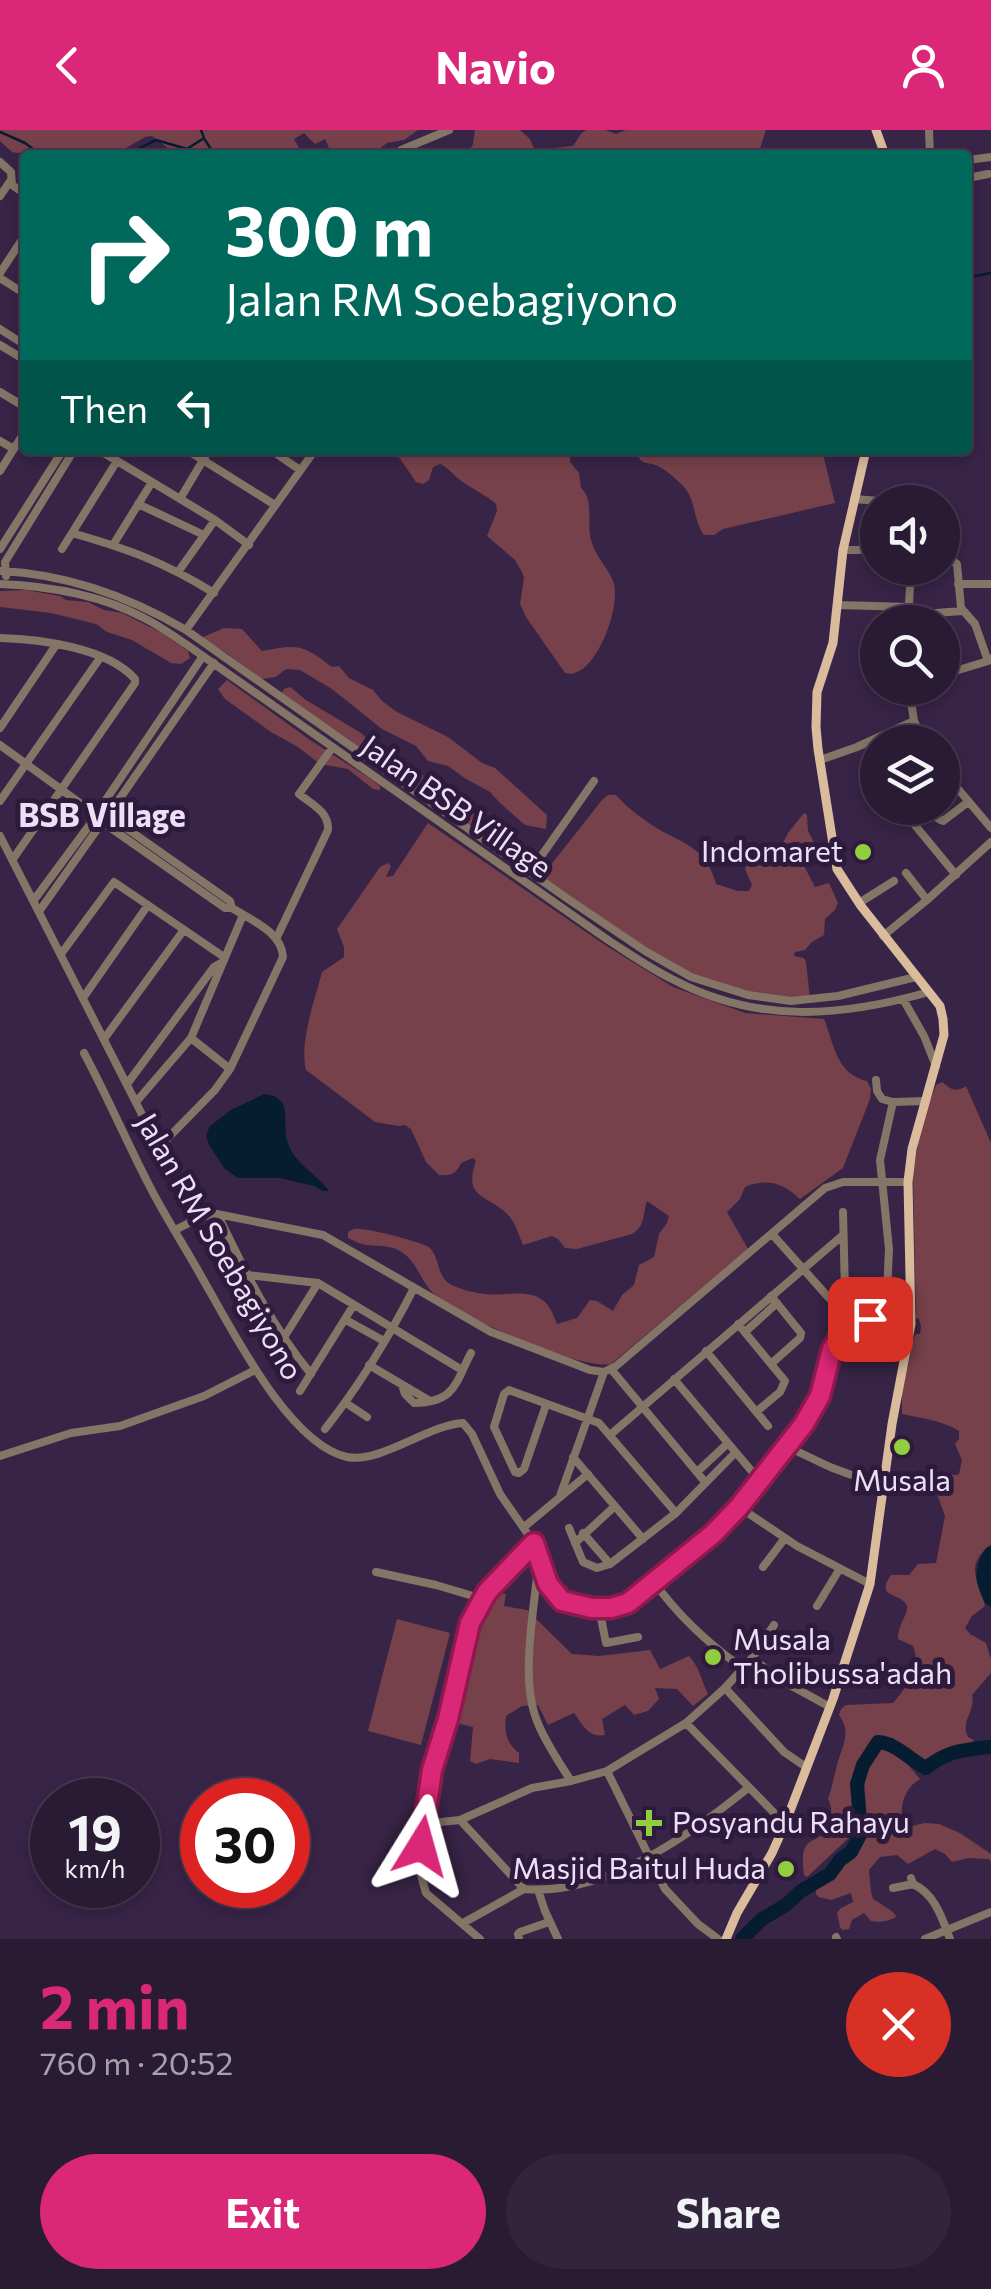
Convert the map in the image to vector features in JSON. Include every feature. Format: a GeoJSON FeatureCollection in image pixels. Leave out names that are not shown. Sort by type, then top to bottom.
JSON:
{"type":"FeatureCollection","features":[{"type":"Feature","properties":{"kind":"main road"},"geometry":{"type":"LineString","coordinates":[[722,1939],[785,1824],[830,1707],[870,1584],[892,1424],[912,1324],[908,1182],[912,1150],[944,1026],[940,1006],[842,878],[834,860],[820,760],[816,727],[818,692],[834,643],[843,550],[865,455]]}},
{"type":"Feature","properties":{"kind":"street"},"geometry":{"type":"LineString","coordinates":[[401,150],[449,130]]}},
{"type":"Feature","properties":{"kind":"street"},"geometry":{"type":"LineString","coordinates":[[0,162],[10,170],[11,182],[0,196]]}},
{"type":"Feature","properties":{"kind":"street"},"geometry":{"type":"LineString","coordinates":[[972,177],[988,174]]}},
{"type":"Feature","properties":{"kind":"street"},"geometry":{"type":"LineString","coordinates":[[11,182],[20,190]]}},
{"type":"Feature","properties":{"kind":"street"},"geometry":{"type":"LineString","coordinates":[[20,243],[0,275],[20,290]]}},
{"type":"Feature","properties":{"kind":"street"},"geometry":{"type":"LineString","coordinates":[[0,471],[20,439]]}},
{"type":"Feature","properties":{"kind":"street"},"geometry":{"type":"LineString","coordinates":[[0,442],[14,449]]}},
{"type":"Feature","properties":{"kind":"street"},"geometry":{"type":"LineString","coordinates":[[0,549],[59,455]]}},
{"type":"Feature","properties":{"kind":"street"},"geometry":{"type":"LineString","coordinates":[[3,584],[3,566],[71,455]]}},
{"type":"Feature","properties":{"kind":"street"},"geometry":{"type":"LineString","coordinates":[[107,455],[249,545]]}},
{"type":"Feature","properties":{"kind":"street"},"geometry":{"type":"LineString","coordinates":[[196,455],[274,505]]}},
{"type":"Feature","properties":{"kind":"street"},"geometry":{"type":"LineString","coordinates":[[180,499],[206,455]]}},
{"type":"Feature","properties":{"kind":"street"},"geometry":{"type":"LineString","coordinates":[[278,455],[300,470]]}},
{"type":"Feature","properties":{"kind":"street"},"geometry":{"type":"LineString","coordinates":[[186,630],[311,455]]}},
{"type":"Feature","properties":{"kind":"street"},"geometry":{"type":"LineString","coordinates":[[62,549],[116,461]]}},
{"type":"Feature","properties":{"kind":"street"},"geometry":{"type":"LineString","coordinates":[[114,545],[152,482]]}},
{"type":"Feature","properties":{"kind":"street"},"geometry":{"type":"LineString","coordinates":[[854,499],[860,499]]}},
{"type":"Feature","properties":{"kind":"street"},"geometry":{"type":"LineString","coordinates":[[138,504],[204,535]]}},
{"type":"Feature","properties":{"kind":"street"},"geometry":{"type":"LineString","coordinates":[[178,572],[215,520]]}},
{"type":"Feature","properties":{"kind":"street"},"geometry":{"type":"LineString","coordinates":[[72,533],[156,560],[214,594]]}},
{"type":"Feature","properties":{"kind":"street"},"geometry":{"type":"LineString","coordinates":[[843,550],[860,550]]}},
{"type":"Feature","properties":{"kind":"street"},"geometry":{"type":"LineString","coordinates":[[3,566],[115,594],[186,630],[205,652],[219,654],[530,872],[691,977],[748,995],[791,1001],[822,999],[916,977]]}},
{"type":"Feature","properties":{"kind":"street","name":"Jalan BSB Village"},"geometry":{"type":"LineString","coordinates":[[3,584],[54,588],[114,604],[205,652],[213,664],[332,748],[608,940],[675,981],[727,1002],[766,1010],[824,1013],[929,992]]}},
{"type":"Feature","properties":{"kind":"street"},"geometry":{"type":"LineString","coordinates":[[960,584],[991,584]]}},
{"type":"Feature","properties":{"kind":"street"},"geometry":{"type":"LineString","coordinates":[[958,585],[962,610],[975,624],[990,660],[960,669]]}},
{"type":"Feature","properties":{"kind":"street"},"geometry":{"type":"LineString","coordinates":[[838,605],[860,608]]}},
{"type":"Feature","properties":{"kind":"street"},"geometry":{"type":"LineString","coordinates":[[0,650],[4,638],[83,650],[122,666],[135,679],[13,859]]}},
{"type":"Feature","properties":{"kind":"street"},"geometry":{"type":"LineString","coordinates":[[0,728],[56,645]]}},
{"type":"Feature","properties":{"kind":"street"},"geometry":{"type":"LineString","coordinates":[[40,910],[205,652]]}},
{"type":"Feature","properties":{"kind":"street"},"geometry":{"type":"LineString","coordinates":[[34,900],[102,817],[219,654]]}},
{"type":"Feature","properties":{"kind":"street"},"geometry":{"type":"LineString","coordinates":[[0,802],[100,658]]}},
{"type":"Feature","properties":{"kind":"street"},"geometry":{"type":"LineString","coordinates":[[192,672],[202,679]]}},
{"type":"Feature","properties":{"kind":"street"},"geometry":{"type":"LineString","coordinates":[[912,705],[916,725]]}},
{"type":"Feature","properties":{"kind":"street"},"geometry":{"type":"LineString","coordinates":[[820,760],[914,721]]}},
{"type":"Feature","properties":{"kind":"street"},"geometry":{"type":"LineString","coordinates":[[0,746],[224,908],[232,908],[276,937],[283,946],[284,957],[230,1069],[164,1142],[155,1140],[0,836]]}},
{"type":"Feature","properties":{"kind":"street"},"geometry":{"type":"LineString","coordinates":[[276,937],[328,830],[325,814],[299,794],[332,748]]}},
{"type":"Feature","properties":{"kind":"street"},"geometry":{"type":"LineString","coordinates":[[530,872],[594,781]]}},
{"type":"Feature","properties":{"kind":"street"},"geometry":{"type":"LineString","coordinates":[[960,792],[991,828]]}},
{"type":"Feature","properties":{"kind":"street"},"geometry":{"type":"LineString","coordinates":[[956,874],[912,818],[918,814],[935,815],[943,821],[968,802]]}},
{"type":"Feature","properties":{"kind":"street"},"geometry":{"type":"LineString","coordinates":[[884,936],[991,842]]}},
{"type":"Feature","properties":{"kind":"street"},"geometry":{"type":"LineString","coordinates":[[906,873],[927,900]]}},
{"type":"Feature","properties":{"kind":"street"},"geometry":{"type":"LineString","coordinates":[[859,903],[894,880]]}},
{"type":"Feature","properties":{"kind":"street"},"geometry":{"type":"LineString","coordinates":[[61,954],[114,882],[223,960]]}},
{"type":"Feature","properties":{"kind":"street"},"geometry":{"type":"LineString","coordinates":[[83,998],[148,905]]}},
{"type":"Feature","properties":{"kind":"street"},"geometry":{"type":"LineString","coordinates":[[136,1102],[190,1038],[244,915]]}},
{"type":"Feature","properties":{"kind":"street"},"geometry":{"type":"LineString","coordinates":[[104,1038],[183,930]]}},
{"type":"Feature","properties":{"kind":"street"},"geometry":{"type":"LineString","coordinates":[[127,1084],[223,960]]}},
{"type":"Feature","properties":{"kind":"street"},"geometry":{"type":"LineString","coordinates":[[903,1000],[936,1066]]}},
{"type":"Feature","properties":{"kind":"street"},"geometry":{"type":"LineString","coordinates":[[190,1038],[230,1069]]}},
{"type":"Feature","properties":{"kind":"street","name":"Jalan RM Soebagiyono"},"geometry":{"type":"LineString","coordinates":[[84,1053],[147,1182],[255,1370],[278,1402],[310,1436],[346,1456],[366,1456],[463,1423],[496,1486],[534,1543],[548,1584],[562,1601],[599,1608]]}},
{"type":"Feature","properties":{"kind":"street"},"geometry":{"type":"LineString","coordinates":[[876,1080],[886,1102],[925,1101]]}},
{"type":"Feature","properties":{"kind":"street"},"geometry":{"type":"LineString","coordinates":[[886,1316],[889,1249],[880,1160],[894,1102]]}},
{"type":"Feature","properties":{"kind":"street"},"geometry":{"type":"LineString","coordinates":[[560,1496],[586,1418],[608,1371],[828,1186],[842,1182],[908,1182]]}},
{"type":"Feature","properties":{"kind":"street"},"geometry":{"type":"LineString","coordinates":[[772,1234],[831,1300],[844,1294],[843,1212]]}},
{"type":"Feature","properties":{"kind":"street"},"geometry":{"type":"LineString","coordinates":[[218,1214],[269,1315],[311,1374]]}},
{"type":"Feature","properties":{"kind":"street"},"geometry":{"type":"LineString","coordinates":[[175,1230],[201,1217],[218,1214],[322,1235],[506,1340],[590,1370],[608,1371],[705,1482]]}},
{"type":"Feature","properties":{"kind":"street"},"geometry":{"type":"LineString","coordinates":[[610,1435],[706,1351],[742,1328],[842,1235]]}},
{"type":"Feature","properties":{"kind":"street"},"geometry":{"type":"LineString","coordinates":[[889,1249],[911,1248]]}},
{"type":"Feature","properties":{"kind":"street"},"geometry":{"type":"LineString","coordinates":[[247,1275],[318,1284],[462,1370]]}},
{"type":"Feature","properties":{"kind":"street"},"geometry":{"type":"LineString","coordinates":[[283,1339],[318,1284]]}},
{"type":"Feature","properties":{"kind":"street"},"geometry":{"type":"LineString","coordinates":[[325,1429],[393,1329],[414,1288]]}},
{"type":"Feature","properties":{"kind":"street"},"geometry":{"type":"LineString","coordinates":[[772,1363],[802,1336],[774,1300]]}},
{"type":"Feature","properties":{"kind":"street"},"geometry":{"type":"LineString","coordinates":[[300,1390],[353,1306]]}},
{"type":"Feature","properties":{"kind":"street"},"geometry":{"type":"LineString","coordinates":[[269,1315],[293,1322]]}},
{"type":"Feature","properties":{"kind":"street"},"geometry":{"type":"LineString","coordinates":[[638,1637],[606,1643],[599,1608],[628,1603],[713,1534],[739,1507],[804,1424],[820,1396],[832,1349],[842,1333],[861,1321],[886,1316],[912,1324]]}},
{"type":"Feature","properties":{"kind":"street"},"geometry":{"type":"LineString","coordinates":[[346,1320],[384,1341]]}},
{"type":"Feature","properties":{"kind":"street"},"geometry":{"type":"LineString","coordinates":[[742,1328],[783,1377],[783,1388],[756,1412]]}},
{"type":"Feature","properties":{"kind":"street"},"geometry":{"type":"LineString","coordinates":[[706,1351],[768,1426]]}},
{"type":"Feature","properties":{"kind":"street"},"geometry":{"type":"LineString","coordinates":[[368,1365],[430,1401],[457,1387],[471,1353]]}},
{"type":"Feature","properties":{"kind":"street"},"geometry":{"type":"LineString","coordinates":[[0,1456],[71,1433],[120,1426],[204,1396],[255,1370]]}},
{"type":"Feature","properties":{"kind":"street"},"geometry":{"type":"LineString","coordinates":[[674,1379],[760,1481]]}},
{"type":"Feature","properties":{"kind":"street"},"geometry":{"type":"LineString","coordinates":[[546,1404],[527,1461],[517,1473],[494,1426],[507,1390],[599,1423],[676,1513]]}},
{"type":"Feature","properties":{"kind":"street"},"geometry":{"type":"LineString","coordinates":[[346,1402],[368,1417]]}},
{"type":"Feature","properties":{"kind":"street"},"geometry":{"type":"LineString","coordinates":[[697,1472],[727,1444]]}},
{"type":"Feature","properties":{"kind":"street"},"geometry":{"type":"LineString","coordinates":[[786,1446],[884,1487]]}},
{"type":"Feature","properties":{"kind":"street"},"geometry":{"type":"LineString","coordinates":[[569,1528],[587,1566],[610,1564],[676,1513],[735,1454]]}},
{"type":"Feature","properties":{"kind":"street"},"geometry":{"type":"LineString","coordinates":[[506,1456],[527,1461]]}},
{"type":"Feature","properties":{"kind":"street"},"geometry":{"type":"LineString","coordinates":[[573,1457],[643,1539]]}},
{"type":"Feature","properties":{"kind":"street"},"geometry":{"type":"LineString","coordinates":[[524,1527],[588,1474]]}},
{"type":"Feature","properties":{"kind":"street"},"geometry":{"type":"LineString","coordinates":[[575,1543],[615,1506]]}},
{"type":"Feature","properties":{"kind":"street"},"geometry":{"type":"LineString","coordinates":[[739,1507],[839,1570],[870,1584]]}},
{"type":"Feature","properties":{"kind":"street"},"geometry":{"type":"LineString","coordinates":[[584,1533],[610,1564]]}},
{"type":"Feature","properties":{"kind":"street"},"geometry":{"type":"LineString","coordinates":[[763,1566],[785,1538]]}},
{"type":"Feature","properties":{"kind":"street"},"geometry":{"type":"LineString","coordinates":[[480,1939],[433,1900],[423,1886],[419,1868],[422,1824],[470,1623],[483,1599],[534,1543]]}},
{"type":"Feature","properties":{"kind":"street"},"geometry":{"type":"LineString","coordinates":[[539,1558],[531,1700],[543,1736],[571,1782]]}},
{"type":"Feature","properties":{"kind":"street"},"geometry":{"type":"LineString","coordinates":[[816,1606],[839,1570]]}},
{"type":"Feature","properties":{"kind":"street"},"geometry":{"type":"LineString","coordinates":[[376,1572],[436,1584],[483,1599]]}},
{"type":"Feature","properties":{"kind":"street"},"geometry":{"type":"LineString","coordinates":[[654,1582],[716,1649],[741,1667]]}},
{"type":"Feature","properties":{"kind":"street"},"geometry":{"type":"LineString","coordinates":[[422,1824],[460,1820],[532,1788],[608,1771],[686,1723],[752,1658],[774,1625]]}},
{"type":"Feature","properties":{"kind":"street"},"geometry":{"type":"LineString","coordinates":[[752,1658],[779,1679],[830,1707]]}},
{"type":"Feature","properties":{"kind":"street"},"geometry":{"type":"LineString","coordinates":[[725,1688],[784,1752],[806,1767]]}},
{"type":"Feature","properties":{"kind":"street"},"geometry":{"type":"LineString","coordinates":[[686,1723],[785,1824]]}},
{"type":"Feature","properties":{"kind":"street"},"geometry":{"type":"LineString","coordinates":[[608,1771],[665,1889],[694,1920],[722,1939]]}},
{"type":"Feature","properties":{"kind":"street"},"geometry":{"type":"LineString","coordinates":[[463,1923],[524,1889],[538,1890],[606,1876],[703,1824],[748,1788]]}},
{"type":"Feature","properties":{"kind":"street"},"geometry":{"type":"LineString","coordinates":[[460,1820],[524,1889]]}},
{"type":"Feature","properties":{"kind":"street"},"geometry":{"type":"LineString","coordinates":[[893,1888],[912,1881],[925,1890],[949,1934]]}},
{"type":"Feature","properties":{"kind":"street"},"geometry":{"type":"LineString","coordinates":[[538,1890],[558,1939]]}},
{"type":"Feature","properties":{"kind":"street"},"geometry":{"type":"LineString","coordinates":[[925,1939],[949,1934],[991,1912]]}},
{"type":"Feature","properties":{"kind":"street"},"geometry":{"type":"LineString","coordinates":[[519,1939],[520,1932],[550,1922]]}},
{"type":"Feature","properties":{"kind":"shaded area"},"geometry":{"type":"Polygon","coordinates":[[[0,130],[418,130],[378,150],[330,150],[325,139],[315,144],[304,133],[294,139],[300,150],[170,150],[152,136],[123,150],[20,150],[20,153],[12,152],[0,141],[0,130]]]}},
{"type":"Feature","properties":{"kind":"shaded area"},"geometry":{"type":"Polygon","coordinates":[[[475,130],[520,130],[535,150],[470,150],[475,130]]]}},
{"type":"Feature","properties":{"kind":"shaded area"},"geometry":{"type":"Polygon","coordinates":[[[586,130],[616,134],[626,130],[766,130],[760,150],[553,150],[573,146],[586,130]]]}},
{"type":"Feature","properties":{"kind":"shaded area"},"geometry":{"type":"Polygon","coordinates":[[[397,455],[570,455],[588,499],[591,540],[615,590],[604,638],[584,667],[572,674],[565,673],[526,617],[520,604],[522,572],[515,560],[487,536],[496,504],[440,464],[433,467],[429,480],[423,484],[416,482],[397,455]]]}},
{"type":"Feature","properties":{"kind":"shaded area"},"geometry":{"type":"Polygon","coordinates":[[[823,455],[835,503],[704,535],[685,489],[663,469],[638,456],[823,455]]]}},
{"type":"Feature","properties":{"kind":"shaded area"},"geometry":{"type":"Polygon","coordinates":[[[26,590],[122,613],[162,633],[188,651],[190,658],[181,664],[171,663],[96,624],[0,607],[0,591],[26,590]]]}},
{"type":"Feature","properties":{"kind":"shaded area"},"geometry":{"type":"Polygon","coordinates":[[[224,628],[242,629],[262,651],[299,648],[332,667],[339,666],[349,678],[373,690],[397,712],[448,737],[495,768],[547,815],[546,829],[525,825],[490,792],[448,766],[428,761],[416,746],[382,729],[332,689],[300,670],[286,669],[276,677],[262,679],[204,640],[203,637],[224,628]]]}},
{"type":"Feature","properties":{"kind":"shaded area"},"geometry":{"type":"Polygon","coordinates":[[[227,680],[371,779],[380,790],[373,789],[348,769],[320,764],[225,699],[218,689],[227,680]]]}},
{"type":"Feature","properties":{"kind":"shaded area"},"geometry":{"type":"Polygon","coordinates":[[[290,687],[361,733],[387,758],[393,755],[408,770],[421,772],[437,794],[456,799],[550,866],[602,800],[616,795],[649,823],[702,856],[716,884],[749,891],[752,885],[745,869],[747,864],[779,851],[804,813],[818,857],[804,866],[815,887],[829,883],[838,903],[825,919],[824,935],[805,950],[795,952],[794,956],[806,962],[810,998],[768,997],[692,976],[646,950],[280,696],[290,687]]]}},
{"type":"Feature","properties":{"kind":"shaded area"},"geometry":{"type":"Polygon","coordinates":[[[428,823],[673,987],[745,1013],[824,1019],[842,1065],[867,1081],[871,1089],[843,1168],[800,1199],[775,1184],[745,1187],[727,1212],[748,1249],[611,1364],[574,1359],[492,1327],[433,1293],[400,1251],[348,1238],[348,1232],[361,1229],[426,1246],[448,1283],[481,1294],[540,1298],[557,1324],[577,1318],[590,1300],[613,1311],[622,1295],[634,1285],[639,1265],[654,1257],[659,1234],[669,1216],[647,1201],[641,1224],[632,1234],[577,1249],[565,1248],[552,1236],[523,1245],[509,1216],[475,1190],[473,1158],[461,1163],[453,1174],[439,1175],[426,1162],[411,1129],[375,1122],[306,1070],[306,1034],[322,972],[344,957],[337,929],[380,867],[388,863],[391,866],[386,877],[393,876],[428,823]]]}},
{"type":"Feature","properties":{"kind":"shaded area"},"geometry":{"type":"Polygon","coordinates":[[[942,1082],[953,1089],[966,1086],[991,1143],[991,1545],[975,1566],[985,1606],[965,1628],[986,1643],[991,1673],[972,1695],[966,1731],[972,1742],[924,1760],[893,1738],[871,1740],[855,1774],[854,1833],[807,1877],[805,1847],[834,1825],[828,1799],[845,1740],[841,1709],[846,1705],[893,1703],[914,1669],[913,1646],[898,1639],[907,1606],[887,1592],[887,1583],[891,1575],[909,1575],[918,1564],[936,1563],[945,1516],[931,1486],[932,1473],[959,1474],[962,1460],[955,1444],[959,1431],[902,1414],[902,1382],[912,1340],[920,1334],[921,1327],[916,1318],[913,1173],[922,1121],[936,1085],[942,1082]]]}},
{"type":"Feature","properties":{"kind":"shaded area"},"geometry":{"type":"Polygon","coordinates":[[[490,1593],[506,1594],[504,1606],[527,1610],[572,1654],[599,1656],[650,1650],[660,1669],[689,1656],[708,1694],[693,1706],[677,1689],[655,1688],[659,1699],[648,1711],[634,1715],[625,1705],[602,1719],[605,1735],[586,1730],[574,1713],[548,1725],[538,1705],[522,1706],[506,1716],[505,1722],[507,1737],[519,1753],[519,1763],[490,1759],[476,1764],[470,1761],[473,1727],[456,1723],[472,1622],[490,1593]]]}},
{"type":"Feature","properties":{"kind":"shaded area"},"geometry":{"type":"Polygon","coordinates":[[[397,1619],[450,1633],[421,1745],[368,1731],[397,1619]]]}},
{"type":"Feature","properties":{"kind":"shaded area"},"geometry":{"type":"Polygon","coordinates":[[[885,1745],[895,1749],[920,1779],[904,1798],[903,1823],[908,1827],[939,1824],[960,1833],[991,1854],[991,1862],[969,1858],[952,1862],[935,1849],[908,1864],[897,1855],[880,1857],[869,1870],[871,1892],[873,1899],[896,1917],[874,1922],[864,1913],[852,1920],[849,1929],[842,1930],[837,1913],[853,1902],[851,1893],[831,1900],[818,1897],[816,1891],[861,1840],[867,1774],[877,1752],[885,1745]]]}},
{"type":"Feature","properties":{"kind":"water"},"geometry":{"type":"Polygon","coordinates":[[[264,1094],[280,1100],[290,1148],[329,1191],[280,1178],[238,1178],[225,1169],[209,1145],[206,1135],[210,1126],[231,1110],[264,1094]]]}},
{"type":"Feature","properties":{"kind":"waterway"},"geometry":{"type":"LineString","coordinates":[[136,150],[156,140],[187,149],[204,138],[201,130]]}},
{"type":"Feature","properties":{"kind":"waterway"},"geometry":{"type":"LineString","coordinates":[[0,132],[34,150]]}},
{"type":"Feature","properties":{"kind":"waterway"},"geometry":{"type":"LineString","coordinates":[[205,140],[212,150]]}},
{"type":"Feature","properties":{"kind":"waterway"},"geometry":{"type":"LineString","coordinates":[[972,277],[991,273]]}},
{"type":"Feature","properties":{"kind":"waterway"},"geometry":{"type":"LineString","coordinates":[[991,1553],[984,1576],[991,1599]]}},
{"type":"Feature","properties":{"kind":"waterway"},"geometry":{"type":"LineString","coordinates":[[742,1939],[762,1919],[830,1874],[851,1852],[861,1833],[857,1784],[863,1765],[878,1742],[926,1768],[949,1754],[991,1747]]}},
{"type":"Feature","properties":{"kind":"place","name":"Indomaret"},"geometry":{"type":"Point","coordinates":[863,852]}},
{"type":"Feature","properties":{"kind":"place","name":"Musala"},"geometry":{"type":"Point","coordinates":[902,1447]}},
{"type":"Feature","properties":{"kind":"place","name":"Musala Tholibussa'adah"},"geometry":{"type":"Point","coordinates":[713,1657]}},
{"type":"Feature","properties":{"kind":"place","name":"Posyandu Rahayu"},"geometry":{"type":"Point","coordinates":[649,1823]}},
{"type":"Feature","properties":{"kind":"place","name":"Masjid Baitul Huda"},"geometry":{"type":"Point","coordinates":[786,1869]}},
{"type":"Feature","properties":{"kind":"district","name":"BSB Village"},"geometry":{"type":"Point","coordinates":[102,816]}},
{"type":"Feature","properties":{"kind":"route"},"geometry":{"type":"LineString","coordinates":[[421,1846],[432,1770],[470,1623],[487,1592],[534,1543],[548,1584],[562,1601],[611,1608],[643,1593],[739,1507],[804,1424],[820,1396],[832,1349],[842,1333],[870,1319]]}}]}
